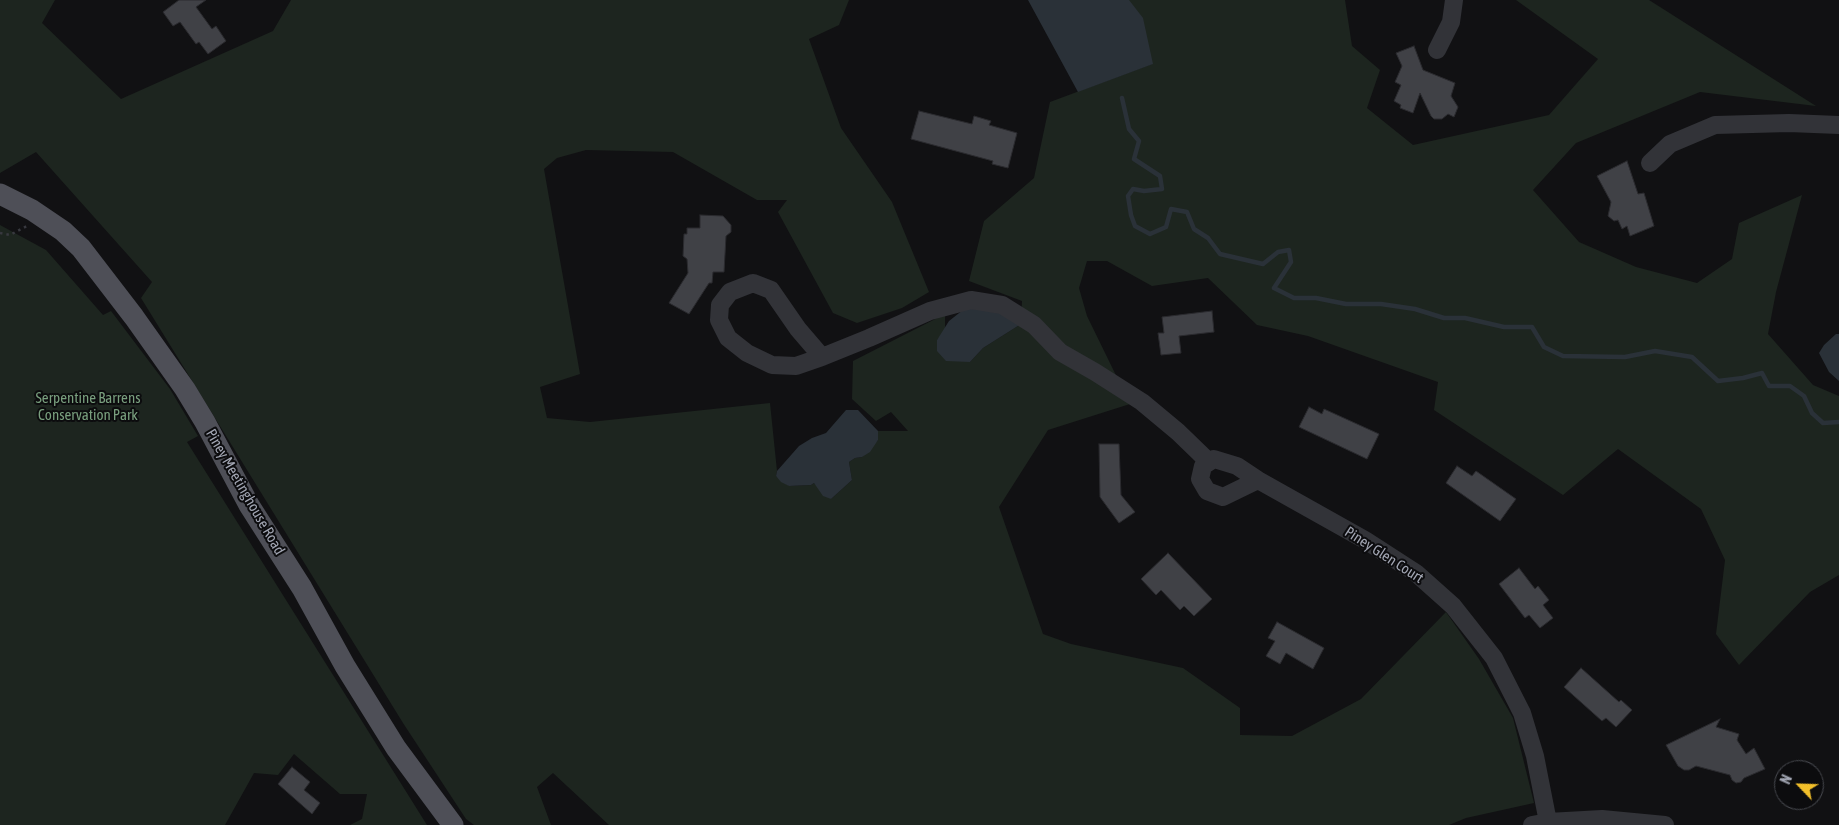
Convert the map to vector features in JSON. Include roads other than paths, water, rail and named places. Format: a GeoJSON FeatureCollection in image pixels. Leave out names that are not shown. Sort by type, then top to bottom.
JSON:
{"type":"FeatureCollection","features":[{"type":"Feature","properties":{"kind":"main road","name":"Piney Meetinghouse Road"},"geometry":{"type":"LineString","coordinates":[[0,194],[43,217],[63,231],[81,248],[185,389],[250,505],[302,588],[350,674],[396,748],[453,825]]}},
{"type":"Feature","properties":{"kind":"street"},"geometry":{"type":"LineString","coordinates":[[1438,50],[1451,22],[1454,0]]}},
{"type":"Feature","properties":{"kind":"street"},"geometry":{"type":"LineString","coordinates":[[1650,164],[1670,144],[1715,126],[1839,125]]}},
{"type":"Feature","properties":{"kind":"street"},"geometry":{"type":"LineString","coordinates":[[822,357],[798,329],[771,290],[753,283],[730,292],[720,305],[719,320],[728,338],[747,353],[772,365],[796,366],[822,357],[930,311],[971,300],[1002,305],[1034,325],[1060,352],[1142,402],[1178,432],[1209,462],[1202,466],[1200,479],[1207,491],[1223,497],[1258,480]]}},
{"type":"Feature","properties":{"kind":"street","name":"Piney Glen Court"},"geometry":{"type":"LineString","coordinates":[[1209,462],[1214,459],[1237,466],[1258,480],[1366,540],[1416,573],[1453,606],[1494,658],[1522,713],[1535,756],[1540,824]]}},
{"type":"Feature","properties":{"kind":"street"},"geometry":{"type":"LineString","coordinates":[[1540,824],[1602,819],[1665,825]]}},
{"type":"Feature","properties":{"kind":"waterway"},"geometry":{"type":"LineString","coordinates":[[1122,98],[1129,129],[1139,141],[1134,159],[1160,176],[1162,189],[1144,191],[1133,189],[1128,196],[1135,226],[1150,234],[1166,227],[1171,209],[1187,212],[1194,229],[1208,238],[1220,254],[1263,264],[1278,252],[1289,250],[1291,262],[1274,288],[1294,298],[1316,298],[1346,304],[1381,304],[1415,309],[1444,318],[1465,318],[1504,327],[1532,327],[1544,347],[1563,356],[1625,357],[1655,351],[1692,357],[1718,381],[1743,378],[1762,373],[1769,386],[1790,386],[1804,396],[1812,413],[1823,423],[1839,422]]}},
{"type":"Feature","properties":{"kind":"park label","name":"Serpentine Barrens Conservation Park"},"geometry":{"type":"Point","coordinates":[88,406]}}]}
